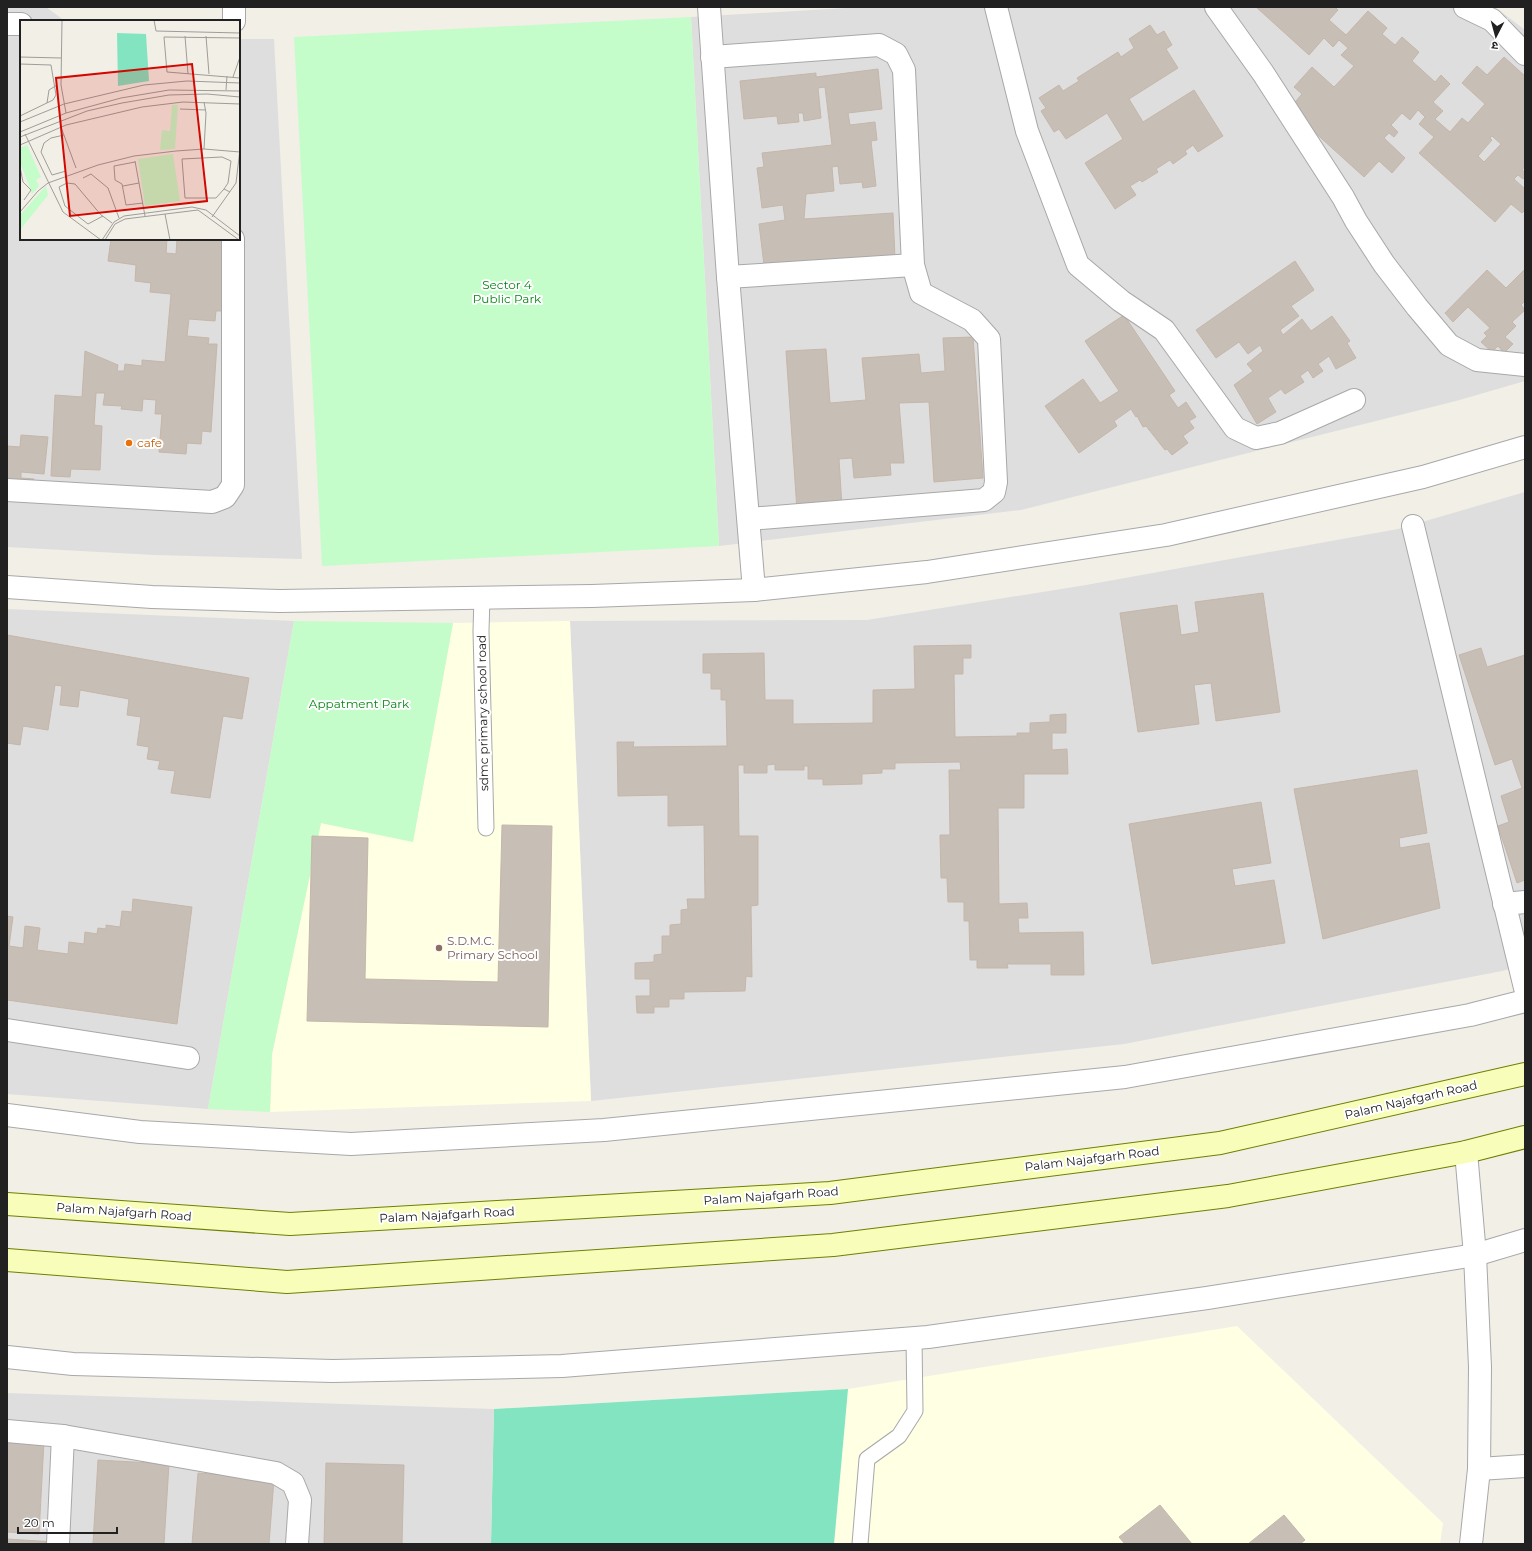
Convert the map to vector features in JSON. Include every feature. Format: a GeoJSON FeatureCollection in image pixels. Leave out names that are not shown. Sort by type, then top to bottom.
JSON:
{"type":"FeatureCollection","features":[{"type":"Feature","properties":{"kind":"main road","name":"Palam Najafgarh Road"},"geometry":{"type":"LineString","coordinates":[[7,1204],[290,1224],[830,1193],[1220,1143],[1525,1074]]}},
{"type":"Feature","properties":{"kind":"main road"},"geometry":{"type":"LineString","coordinates":[[7,1260],[286,1282],[833,1245],[1228,1196],[1466,1152],[1525,1137]]}},
{"type":"Feature","properties":{"kind":"street"},"geometry":{"type":"LineString","coordinates":[[234,7],[234,20]]}},
{"type":"Feature","properties":{"kind":"street"},"geometry":{"type":"LineString","coordinates":[[709,7],[728,277],[754,590]]}},
{"type":"Feature","properties":{"kind":"street"},"geometry":{"type":"LineString","coordinates":[[996,7],[1027,131],[1078,265],[1121,300],[1164,330],[1235,428],[1256,438],[1280,432],[1354,400]]}},
{"type":"Feature","properties":{"kind":"street"},"geometry":{"type":"LineString","coordinates":[[1216,7],[1263,73],[1344,197],[1356,221],[1384,264],[1417,308],[1449,345],[1478,360],[1525,365]]}},
{"type":"Feature","properties":{"kind":"street"},"geometry":{"type":"LineString","coordinates":[[1465,7],[1492,20],[1525,54]]}},
{"type":"Feature","properties":{"kind":"street"},"geometry":{"type":"LineString","coordinates":[[7,24],[20,24]]}},
{"type":"Feature","properties":{"kind":"street"},"geometry":{"type":"LineString","coordinates":[[712,57],[879,45],[896,54],[904,70],[913,265],[921,293],[972,320],[989,339],[996,482],[994,492],[984,500],[749,519]]}},
{"type":"Feature","properties":{"kind":"street"},"geometry":{"type":"LineString","coordinates":[[7,490],[212,502],[225,497],[233,485],[233,240]]}},
{"type":"Feature","properties":{"kind":"street"},"geometry":{"type":"LineString","coordinates":[[728,277],[913,265]]}},
{"type":"Feature","properties":{"kind":"street"},"geometry":{"type":"LineString","coordinates":[[7,587],[152,597],[280,601],[592,596],[754,590],[927,572],[1166,535],[1423,477],[1525,447]]}},
{"type":"Feature","properties":{"kind":"street"},"geometry":{"type":"LineString","coordinates":[[1413,526],[1515,903],[1525,988]]}},
{"type":"Feature","properties":{"kind":"street"},"geometry":{"type":"LineString","coordinates":[[7,1115],[140,1132],[352,1144],[604,1130],[1125,1077],[1470,1015],[1525,1001]]}},
{"type":"Feature","properties":{"kind":"street"},"geometry":{"type":"LineString","coordinates":[[7,1030],[188,1058]]}},
{"type":"Feature","properties":{"kind":"street"},"geometry":{"type":"LineString","coordinates":[[1466,1152],[1475,1255],[1480,1367],[1479,1469],[1471,1544]]}},
{"type":"Feature","properties":{"kind":"street"},"geometry":{"type":"LineString","coordinates":[[7,1357],[74,1364],[349,1371],[562,1366],[914,1338],[1207,1298],[1475,1255],[1525,1240]]}},
{"type":"Feature","properties":{"kind":"street"},"geometry":{"type":"LineString","coordinates":[[7,1431],[63,1436],[276,1473],[293,1483],[300,1500],[297,1544]]}},
{"type":"Feature","properties":{"kind":"street"},"geometry":{"type":"LineString","coordinates":[[58,1544],[63,1436]]}},
{"type":"Feature","properties":{"kind":"street"},"geometry":{"type":"LineString","coordinates":[[1479,1469],[1525,1466]]}},
{"type":"Feature","properties":{"kind":"lane","name":"sdmc primary school road"},"geometry":{"type":"LineString","coordinates":[[482,597],[481,631],[486,828]]}},
{"type":"Feature","properties":{"kind":"lane"},"geometry":{"type":"LineString","coordinates":[[860,1544],[867,1459],[899,1436],[915,1411],[914,1338]]}},
{"type":"Feature","properties":{"kind":"shaded area"},"geometry":{"type":"Polygon","coordinates":[[[7,7],[46,7],[64,20],[20,20],[20,240],[240,240],[240,39],[274,39],[302,559],[155,555],[7,547],[7,7]]]}},
{"type":"Feature","properties":{"kind":"shaded area"},"geometry":{"type":"Polygon","coordinates":[[[864,7],[1495,7],[1525,30],[1525,381],[1456,401],[1021,510],[719,546],[691,17],[864,7]]]}},
{"type":"Feature","properties":{"kind":"shaded area"},"geometry":{"type":"Polygon","coordinates":[[[1525,492],[1525,965],[1502,971],[1124,1044],[591,1101],[570,621],[867,620],[1086,585],[1398,529],[1525,492]]]}},
{"type":"Feature","properties":{"kind":"shaded area"},"geometry":{"type":"Polygon","coordinates":[[[7,609],[294,621],[208,1109],[7,1094],[7,609]]]}},
{"type":"Feature","properties":{"kind":"shaded area","name":"S.D.M.C. Primary School"},"geometry":{"type":"Polygon","coordinates":[[[570,621],[591,1101],[270,1112],[272,1054],[321,823],[413,841],[453,623],[570,621]]]}},
{"type":"Feature","properties":{"kind":"shaded area"},"geometry":{"type":"Polygon","coordinates":[[[1237,1326],[1443,1523],[1440,1544],[491,1544],[494,1409],[848,1389],[1237,1326]]]}},
{"type":"Feature","properties":{"kind":"shaded area"},"geometry":{"type":"Polygon","coordinates":[[[7,1393],[494,1409],[491,1544],[7,1544],[7,1393]]]}},
{"type":"Feature","properties":{"kind":"green space","name":"Sector 4 Public Park"},"geometry":{"type":"Polygon","coordinates":[[[691,17],[719,546],[322,566],[294,37],[691,17]]]}},
{"type":"Feature","properties":{"kind":"green space","name":"Appatment Park"},"geometry":{"type":"Polygon","coordinates":[[[294,621],[453,623],[413,842],[321,823],[272,1054],[270,1112],[208,1109],[294,621]]]}},
{"type":"Feature","properties":{"kind":"green space"},"geometry":{"type":"Polygon","coordinates":[[[848,1389],[834,1544],[491,1544],[494,1409],[848,1389]]]}},
{"type":"Feature","properties":{"kind":"building"},"geometry":{"type":"Polygon","coordinates":[[[1256,7],[1335,7],[1338,10],[1329,20],[1346,35],[1368,11],[1387,28],[1382,34],[1395,45],[1402,37],[1419,52],[1412,61],[1435,82],[1441,75],[1450,84],[1433,102],[1443,111],[1435,119],[1450,132],[1462,118],[1468,123],[1485,104],[1462,83],[1477,66],[1487,75],[1504,57],[1525,76],[1525,166],[1522,170],[1525,172],[1525,177],[1523,179],[1518,175],[1514,179],[1525,189],[1525,210],[1522,213],[1511,204],[1495,222],[1419,153],[1434,137],[1419,124],[1425,117],[1418,110],[1410,120],[1402,113],[1391,125],[1398,132],[1394,137],[1389,133],[1384,138],[1405,158],[1392,173],[1379,161],[1364,177],[1289,109],[1302,94],[1294,87],[1312,67],[1334,87],[1354,66],[1341,55],[1348,48],[1339,40],[1333,47],[1324,38],[1309,55],[1256,7]],[[1492,136],[1490,138],[1492,140],[1478,156],[1484,162],[1501,144],[1492,136]]]}},
{"type":"Feature","properties":{"kind":"building"},"geometry":{"type":"Polygon","coordinates":[[[1150,25],[1157,35],[1164,31],[1172,45],[1166,49],[1178,68],[1129,99],[1143,122],[1194,90],[1223,136],[1198,152],[1193,145],[1185,151],[1187,154],[1173,164],[1170,160],[1156,169],[1158,172],[1142,182],[1140,180],[1130,186],[1136,195],[1115,209],[1085,163],[1123,139],[1107,113],[1066,139],[1059,129],[1054,132],[1041,111],[1046,108],[1039,98],[1059,85],[1063,91],[1079,81],[1077,78],[1118,52],[1121,57],[1134,48],[1129,39],[1150,25]]]}},
{"type":"Feature","properties":{"kind":"building"},"geometry":{"type":"Polygon","coordinates":[[[878,69],[882,109],[848,113],[850,125],[875,122],[877,140],[871,141],[876,186],[863,188],[862,182],[840,184],[838,166],[832,167],[834,191],[806,194],[804,219],[893,213],[895,258],[764,265],[759,224],[785,220],[783,205],[762,208],[757,168],[764,167],[762,153],[832,145],[825,87],[818,88],[821,118],[804,121],[803,113],[798,113],[799,122],[778,124],[777,116],[744,119],[740,81],[816,73],[816,77],[878,69]]]}},
{"type":"Feature","properties":{"kind":"building"},"geometry":{"type":"Polygon","coordinates":[[[111,240],[167,240],[166,253],[176,254],[177,240],[230,240],[222,311],[216,311],[215,321],[189,319],[187,336],[209,338],[208,344],[217,344],[211,432],[202,431],[201,444],[187,443],[186,454],[159,452],[162,414],[155,414],[156,400],[143,399],[142,411],[121,409],[122,406],[103,405],[105,393],[96,393],[94,425],[102,426],[100,470],[71,469],[70,477],[51,476],[55,395],[82,397],[85,351],[118,365],[117,371],[124,371],[125,364],[142,366],[142,360],[165,362],[171,294],[150,292],[151,283],[135,281],[136,265],[108,261],[111,240]]]}},
{"type":"Feature","properties":{"kind":"building"},"geometry":{"type":"Polygon","coordinates":[[[1295,261],[1314,290],[1291,306],[1299,316],[1280,330],[1283,335],[1302,319],[1311,331],[1332,316],[1350,341],[1347,343],[1356,358],[1336,369],[1329,356],[1318,364],[1323,371],[1313,378],[1308,370],[1300,376],[1304,382],[1285,394],[1281,389],[1268,398],[1276,412],[1257,424],[1234,385],[1253,371],[1247,364],[1263,351],[1260,345],[1248,354],[1239,342],[1216,358],[1196,330],[1295,261]]]}},
{"type":"Feature","properties":{"kind":"building"},"geometry":{"type":"Polygon","coordinates":[[[1525,269],[1525,301],[1521,305],[1525,310],[1512,322],[1516,326],[1505,337],[1513,344],[1504,353],[1498,346],[1492,352],[1481,342],[1487,336],[1484,333],[1490,328],[1468,307],[1453,322],[1445,313],[1487,270],[1506,288],[1525,269]]]}},
{"type":"Feature","properties":{"kind":"building"},"geometry":{"type":"Polygon","coordinates":[[[1124,315],[1175,391],[1169,395],[1178,408],[1186,402],[1196,417],[1189,421],[1194,428],[1183,436],[1188,443],[1172,455],[1167,449],[1165,450],[1146,426],[1143,427],[1131,409],[1114,421],[1117,426],[1079,453],[1045,406],[1083,379],[1100,403],[1119,391],[1085,341],[1124,315]]]}},
{"type":"Feature","properties":{"kind":"building"},"geometry":{"type":"Polygon","coordinates":[[[973,337],[983,478],[934,482],[929,402],[899,403],[904,463],[890,463],[891,475],[854,478],[852,458],[839,459],[842,507],[797,510],[786,351],[826,349],[830,403],[866,400],[862,358],[919,354],[921,373],[945,371],[943,338],[973,337]]]}},
{"type":"Feature","properties":{"kind":"building"},"geometry":{"type":"Polygon","coordinates":[[[21,435],[48,437],[44,474],[21,472],[21,478],[34,479],[33,489],[7,486],[7,446],[20,447],[21,435]]]}},
{"type":"Feature","properties":{"kind":"building"},"geometry":{"type":"Polygon","coordinates":[[[1263,593],[1280,712],[1216,721],[1211,683],[1194,685],[1199,724],[1138,732],[1120,613],[1177,605],[1181,635],[1199,632],[1195,602],[1263,593]]]}},
{"type":"Feature","properties":{"kind":"building"},"geometry":{"type":"Polygon","coordinates":[[[7,635],[249,678],[242,719],[223,716],[210,798],[171,793],[175,771],[158,769],[160,761],[147,759],[149,747],[137,745],[141,717],[127,715],[129,699],[80,690],[78,707],[60,705],[62,686],[55,685],[48,730],[23,726],[20,745],[7,743],[7,635]]]}},
{"type":"Feature","properties":{"kind":"building"},"geometry":{"type":"Polygon","coordinates":[[[971,645],[971,658],[963,658],[963,674],[954,674],[955,737],[1017,736],[1017,733],[1030,733],[1030,723],[1050,722],[1050,715],[1066,714],[1066,733],[1052,733],[1052,750],[1067,749],[1068,774],[1024,774],[1024,808],[998,808],[999,904],[1027,903],[1028,918],[1018,918],[1019,933],[1083,932],[1084,975],[1051,975],[1051,964],[1007,964],[1008,968],[977,968],[977,960],[970,960],[969,921],[964,921],[964,902],[948,902],[947,878],[941,878],[940,835],[950,835],[949,770],[961,770],[960,762],[895,763],[895,769],[882,769],[882,773],[862,774],[862,784],[823,785],[823,779],[808,779],[808,766],[804,766],[804,770],[775,770],[775,764],[767,765],[767,773],[744,773],[744,765],[738,765],[739,836],[758,836],[758,905],[751,906],[752,977],[746,976],[745,991],[684,992],[684,999],[669,999],[669,1007],[654,1007],[654,1013],[637,1013],[636,996],[650,996],[650,979],[635,979],[635,963],[654,962],[654,955],[662,954],[662,936],[670,936],[670,925],[681,924],[681,910],[688,909],[687,899],[705,899],[704,825],[668,826],[668,795],[618,796],[617,742],[634,742],[633,747],[727,746],[726,700],[721,700],[721,689],[711,689],[711,673],[703,673],[703,654],[764,653],[765,700],[793,700],[793,724],[873,723],[873,690],[915,689],[914,646],[971,645]]]}},
{"type":"Feature","properties":{"kind":"building"},"geometry":{"type":"Polygon","coordinates":[[[1481,648],[1487,667],[1525,655],[1525,880],[1517,883],[1498,826],[1509,822],[1501,796],[1522,788],[1512,759],[1495,765],[1459,655],[1481,648]]]}},
{"type":"Feature","properties":{"kind":"building"},"geometry":{"type":"Polygon","coordinates":[[[1417,770],[1427,833],[1399,838],[1400,848],[1429,843],[1440,908],[1323,939],[1294,789],[1417,770]]]}},
{"type":"Feature","properties":{"kind":"building"},"geometry":{"type":"Polygon","coordinates":[[[1261,802],[1271,863],[1232,869],[1235,886],[1274,880],[1285,943],[1152,964],[1129,824],[1261,802]]]}},
{"type":"Feature","properties":{"kind":"building"},"geometry":{"type":"Polygon","coordinates":[[[502,825],[552,826],[548,1027],[307,1021],[312,836],[368,838],[365,979],[498,982],[502,825]]]}},
{"type":"Feature","properties":{"kind":"building"},"geometry":{"type":"Polygon","coordinates":[[[133,899],[192,907],[177,1024],[7,1000],[7,916],[13,917],[9,946],[23,948],[25,926],[40,928],[37,950],[68,954],[69,942],[84,944],[85,932],[97,934],[98,928],[106,929],[106,925],[120,927],[122,911],[132,912],[133,899]]]}},
{"type":"Feature","properties":{"kind":"building"},"geometry":{"type":"Polygon","coordinates":[[[7,1439],[44,1441],[39,1534],[7,1532],[7,1439]]]}},
{"type":"Feature","properties":{"kind":"building"},"geometry":{"type":"Polygon","coordinates":[[[98,1460],[169,1464],[164,1544],[93,1544],[98,1460]]]}},
{"type":"Feature","properties":{"kind":"building"},"geometry":{"type":"Polygon","coordinates":[[[326,1463],[404,1465],[402,1544],[324,1544],[326,1463]]]}},
{"type":"Feature","properties":{"kind":"building"},"geometry":{"type":"Polygon","coordinates":[[[198,1473],[274,1479],[269,1544],[192,1544],[198,1473]]]}},
{"type":"Feature","properties":{"kind":"building"},"geometry":{"type":"Polygon","coordinates":[[[1160,1505],[1192,1544],[1125,1544],[1119,1537],[1160,1505]]]}},
{"type":"Feature","properties":{"kind":"building"},"geometry":{"type":"Polygon","coordinates":[[[1284,1515],[1305,1540],[1300,1544],[1248,1544],[1284,1515]]]}},
{"type":"Feature","properties":{"kind":"building"},"geometry":{"type":"Polygon","coordinates":[[[7,1539],[55,1542],[55,1544],[7,1544],[7,1539]]]}},
{"type":"Feature","properties":{"kind":"place","name":"cafe"},"geometry":{"type":"Point","coordinates":[129,443]}},
{"type":"Feature","properties":{"kind":"place","name":"S.D.M.C. Primary School"},"geometry":{"type":"Point","coordinates":[439,948]}}]}
